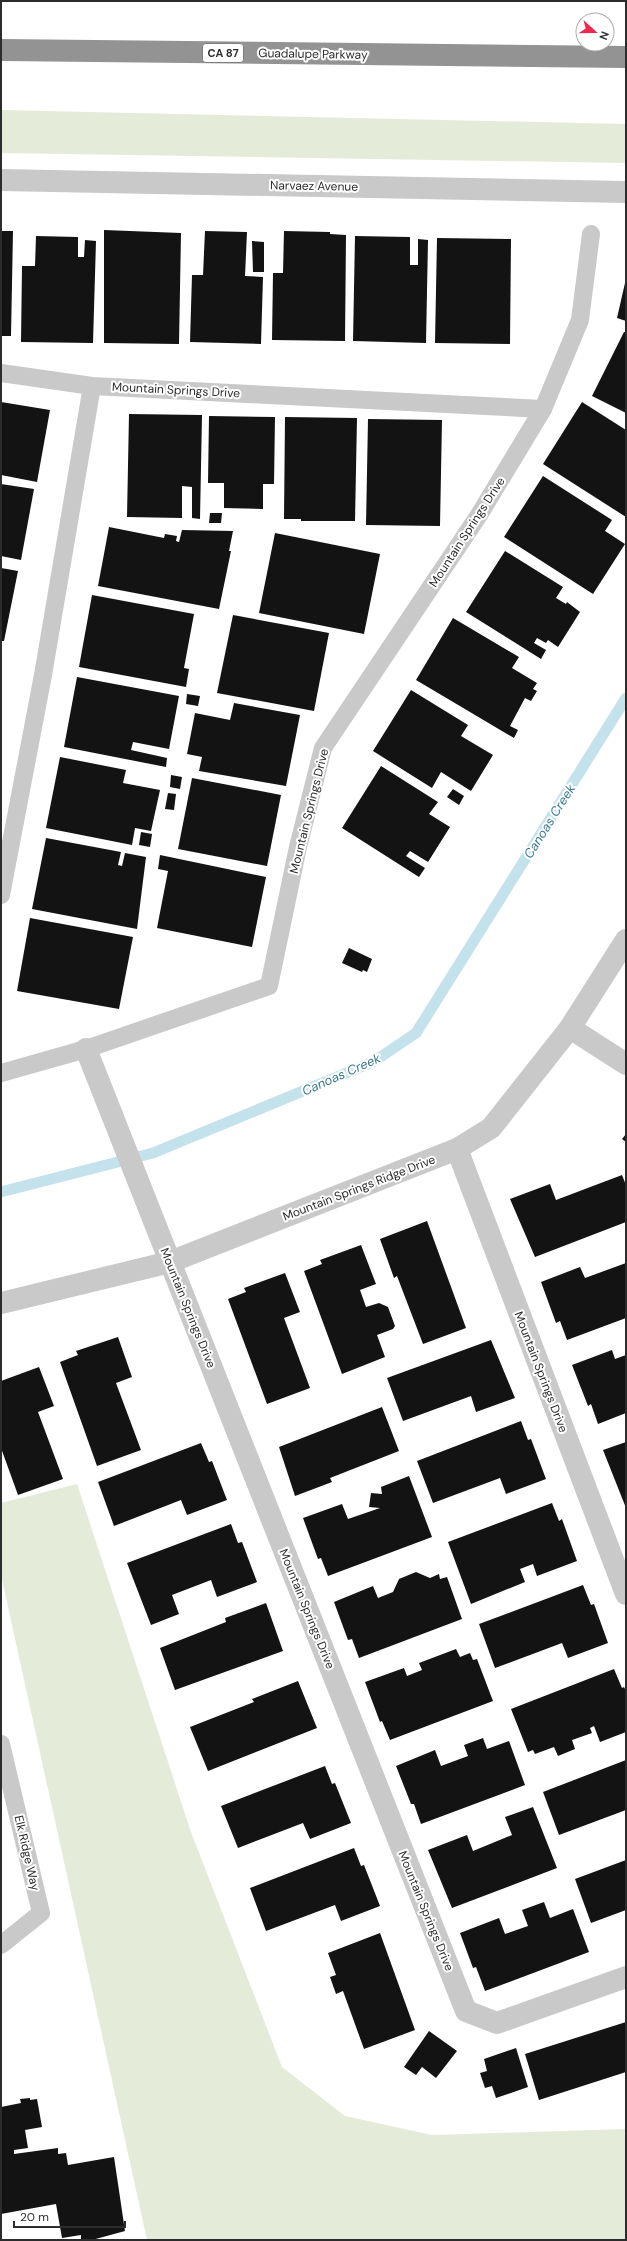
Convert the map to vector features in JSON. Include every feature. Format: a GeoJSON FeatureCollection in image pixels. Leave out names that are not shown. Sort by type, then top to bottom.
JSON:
{"type":"FeatureCollection","features":[{"type":"Feature","properties":{"kind":"highway","name":"Guadalupe Parkway"},"geometry":{"type":"LineString","coordinates":[[1,50],[626,57]]}},
{"type":"Feature","properties":{"kind":"street","name":"Narvaez Avenue"},"geometry":{"type":"LineString","coordinates":[[1,180],[626,192]]}},
{"type":"Feature","properties":{"kind":"street","name":"Mountain Springs Ridge Drive"},"geometry":{"type":"LineString","coordinates":[[1,1303],[170,1262],[457,1149],[491,1128],[570,1028],[626,940]]}},
{"type":"Feature","properties":{"kind":"street"},"geometry":{"type":"LineString","coordinates":[[570,1028],[626,1064]]}},
{"type":"Feature","properties":{"kind":"street","name":"Mountain Springs Drive"},"geometry":{"type":"LineString","coordinates":[[86,1049],[466,2011],[497,2023],[626,1976]]}},
{"type":"Feature","properties":{"kind":"street","name":"Mountain Springs Drive"},"geometry":{"type":"LineString","coordinates":[[457,1149],[626,1594]]}},
{"type":"Feature","properties":{"kind":"lane","name":"Mountain Springs Drive"},"geometry":{"type":"LineString","coordinates":[[1,1074],[86,1049],[269,986],[298,847],[323,748],[479,515],[543,409],[580,320],[591,234]]}},
{"type":"Feature","properties":{"kind":"lane","name":"Mountain Springs Drive"},"geometry":{"type":"LineString","coordinates":[[1,373],[92,386],[543,409]]}},
{"type":"Feature","properties":{"kind":"lane"},"geometry":{"type":"LineString","coordinates":[[1,895],[43,675],[92,386]]}},
{"type":"Feature","properties":{"kind":"lane","name":"Elk Ridge Way"},"geometry":{"type":"LineString","coordinates":[[1,1744],[40,1913],[1,1945]]}},
{"type":"Feature","properties":{"kind":"green space"},"geometry":{"type":"Polygon","coordinates":[[[1,110],[626,124],[626,163],[1,153],[1,110]]]}},
{"type":"Feature","properties":{"kind":"green space"},"geometry":{"type":"Polygon","coordinates":[[[77,1484],[191,1832],[282,2067],[345,2116],[432,2135],[626,2129],[626,2240],[147,2240],[1,1575],[1,1503],[77,1484]]]}},
{"type":"Feature","properties":{"kind":"building"},"geometry":{"type":"Polygon","coordinates":[[[104,230],[181,233],[179,344],[104,343],[104,230]]]}},
{"type":"Feature","properties":{"kind":"building"},"geometry":{"type":"Polygon","coordinates":[[[1,231],[13,231],[11,336],[1,336],[1,231]]]}},
{"type":"Feature","properties":{"kind":"building"},"geometry":{"type":"Polygon","coordinates":[[[205,231],[247,232],[245,276],[263,277],[261,344],[190,342],[192,275],[203,275],[205,231]]]}},
{"type":"Feature","properties":{"kind":"building"},"geometry":{"type":"Polygon","coordinates":[[[284,231],[330,232],[330,234],[346,235],[345,341],[272,340],[273,273],[283,273],[284,231]]]}},
{"type":"Feature","properties":{"kind":"building"},"geometry":{"type":"Polygon","coordinates":[[[36,236],[78,237],[78,257],[84,257],[85,240],[96,241],[93,343],[21,342],[22,266],[35,266],[36,236]]]}},
{"type":"Feature","properties":{"kind":"building"},"geometry":{"type":"Polygon","coordinates":[[[355,236],[410,237],[410,265],[418,265],[418,239],[428,240],[426,343],[353,341],[355,236]]]}},
{"type":"Feature","properties":{"kind":"building"},"geometry":{"type":"Polygon","coordinates":[[[437,238],[511,239],[510,344],[435,343],[437,238]]]}},
{"type":"Feature","properties":{"kind":"building"},"geometry":{"type":"Polygon","coordinates":[[[252,241],[264,242],[264,272],[253,272],[252,241]]]}},
{"type":"Feature","properties":{"kind":"building"},"geometry":{"type":"Polygon","coordinates":[[[626,283],[626,321],[617,318],[626,283]]]}},
{"type":"Feature","properties":{"kind":"building"},"geometry":{"type":"Polygon","coordinates":[[[624,332],[626,332],[626,413],[592,396],[624,332]]]}},
{"type":"Feature","properties":{"kind":"building"},"geometry":{"type":"Polygon","coordinates":[[[1,402],[50,410],[37,482],[1,475],[1,402]]]}},
{"type":"Feature","properties":{"kind":"building"},"geometry":{"type":"Polygon","coordinates":[[[582,402],[626,430],[626,517],[543,464],[582,402]]]}},
{"type":"Feature","properties":{"kind":"building"},"geometry":{"type":"Polygon","coordinates":[[[129,414],[202,415],[200,519],[192,518],[192,487],[182,486],[182,518],[127,517],[129,414]]]}},
{"type":"Feature","properties":{"kind":"building"},"geometry":{"type":"Polygon","coordinates":[[[209,416],[275,417],[274,484],[263,484],[263,509],[224,508],[224,483],[208,483],[209,416]]]}},
{"type":"Feature","properties":{"kind":"building"},"geometry":{"type":"Polygon","coordinates":[[[285,417],[357,418],[355,521],[301,521],[301,519],[284,519],[285,417]]]}},
{"type":"Feature","properties":{"kind":"building"},"geometry":{"type":"Polygon","coordinates":[[[368,419],[442,420],[440,526],[366,525],[368,419]]]}},
{"type":"Feature","properties":{"kind":"building"},"geometry":{"type":"Polygon","coordinates":[[[543,476],[612,520],[605,531],[625,544],[593,594],[504,537],[543,476]]]}},
{"type":"Feature","properties":{"kind":"building"},"geometry":{"type":"Polygon","coordinates":[[[1,484],[34,489],[21,560],[1,556],[1,484]]]}},
{"type":"Feature","properties":{"kind":"building"},"geometry":{"type":"Polygon","coordinates":[[[210,513],[222,513],[221,523],[209,523],[210,513]]]}},
{"type":"Feature","properties":{"kind":"building"},"geometry":{"type":"Polygon","coordinates":[[[109,527],[164,538],[165,534],[177,536],[176,541],[179,542],[182,530],[233,531],[229,551],[231,551],[219,609],[98,586],[109,527]]]}},
{"type":"Feature","properties":{"kind":"building"},"geometry":{"type":"Polygon","coordinates":[[[275,533],[380,554],[364,634],[259,613],[275,533]]]}},
{"type":"Feature","properties":{"kind":"building"},"geometry":{"type":"Polygon","coordinates":[[[505,551],[563,587],[556,598],[566,604],[567,602],[580,612],[558,647],[548,640],[546,643],[537,638],[534,643],[546,650],[541,659],[466,612],[505,551]]]}},
{"type":"Feature","properties":{"kind":"building"},"geometry":{"type":"Polygon","coordinates":[[[1,568],[18,571],[4,641],[1,641],[1,568]]]}},
{"type":"Feature","properties":{"kind":"building"},"geometry":{"type":"Polygon","coordinates":[[[92,595],[194,614],[184,668],[189,669],[186,687],[79,667],[92,595]]]}},
{"type":"Feature","properties":{"kind":"building"},"geometry":{"type":"Polygon","coordinates":[[[233,615],[329,633],[314,711],[217,693],[233,615]]]}},
{"type":"Feature","properties":{"kind":"building"},"geometry":{"type":"Polygon","coordinates":[[[453,618],[519,657],[512,668],[537,683],[533,689],[537,691],[531,701],[525,698],[510,726],[518,730],[514,738],[416,680],[453,618]]]}},
{"type":"Feature","properties":{"kind":"building"},"geometry":{"type":"Polygon","coordinates":[[[77,677],[179,696],[169,749],[133,742],[131,750],[167,758],[166,767],[64,747],[77,677]]]}},
{"type":"Feature","properties":{"kind":"building"},"geometry":{"type":"Polygon","coordinates":[[[411,690],[468,725],[461,736],[493,755],[471,791],[441,772],[432,788],[373,751],[411,690]]]}},
{"type":"Feature","properties":{"kind":"building"},"geometry":{"type":"Polygon","coordinates":[[[187,694],[200,696],[198,706],[186,704],[187,694]]]}},
{"type":"Feature","properties":{"kind":"building"},"geometry":{"type":"Polygon","coordinates":[[[234,703],[300,715],[286,786],[199,771],[202,757],[187,754],[195,713],[230,720],[234,703]]]}},
{"type":"Feature","properties":{"kind":"building"},"geometry":{"type":"Polygon","coordinates":[[[60,757],[126,770],[123,783],[160,790],[151,831],[135,828],[132,845],[46,828],[60,757]]]}},
{"type":"Feature","properties":{"kind":"building"},"geometry":{"type":"Polygon","coordinates":[[[381,766],[438,802],[429,814],[450,827],[428,862],[410,851],[406,856],[425,868],[419,877],[342,828],[381,766]]]}},
{"type":"Feature","properties":{"kind":"building"},"geometry":{"type":"Polygon","coordinates":[[[171,775],[182,777],[180,789],[170,787],[171,775]]]}},
{"type":"Feature","properties":{"kind":"building"},"geometry":{"type":"Polygon","coordinates":[[[192,778],[281,795],[267,866],[178,849],[192,778]]]}},
{"type":"Feature","properties":{"kind":"building"},"geometry":{"type":"Polygon","coordinates":[[[453,789],[464,796],[459,805],[447,797],[453,789]]]}},
{"type":"Feature","properties":{"kind":"building"},"geometry":{"type":"Polygon","coordinates":[[[168,793],[176,794],[174,810],[165,809],[168,793]]]}},
{"type":"Feature","properties":{"kind":"building"},"geometry":{"type":"Polygon","coordinates":[[[141,832],[152,834],[150,847],[139,845],[141,832]]]}},
{"type":"Feature","properties":{"kind":"building"},"geometry":{"type":"Polygon","coordinates":[[[46,838],[121,852],[118,865],[122,866],[125,853],[146,857],[137,929],[32,909],[46,838]]]}},
{"type":"Feature","properties":{"kind":"building"},"geometry":{"type":"Polygon","coordinates":[[[160,855],[266,877],[252,947],[157,928],[168,871],[158,869],[160,855]]]}},
{"type":"Feature","properties":{"kind":"building"},"geometry":{"type":"Polygon","coordinates":[[[30,918],[133,937],[119,1009],[17,991],[30,918]]]}},
{"type":"Feature","properties":{"kind":"building"},"geometry":{"type":"Polygon","coordinates":[[[349,948],[372,959],[367,972],[363,970],[362,972],[342,963],[349,948]]]}},
{"type":"Feature","properties":{"kind":"building"},"geometry":{"type":"Polygon","coordinates":[[[626,1134],[626,1142],[622,1139],[626,1134]]]}},
{"type":"Feature","properties":{"kind":"building"},"geometry":{"type":"Polygon","coordinates":[[[622,1175],[626,1185],[626,1222],[535,1257],[510,1199],[550,1184],[556,1200],[622,1175]]]}},
{"type":"Feature","properties":{"kind":"building"},"geometry":{"type":"Polygon","coordinates":[[[427,1221],[466,1328],[423,1344],[397,1276],[394,1278],[380,1239],[427,1221]]]}},
{"type":"Feature","properties":{"kind":"building"},"geometry":{"type":"Polygon","coordinates":[[[361,1245],[376,1284],[360,1290],[366,1307],[379,1303],[388,1307],[395,1326],[393,1329],[377,1335],[385,1357],[342,1374],[304,1271],[322,1264],[320,1260],[361,1245]]]}},
{"type":"Feature","properties":{"kind":"building"},"geometry":{"type":"Polygon","coordinates":[[[626,1263],[626,1318],[567,1340],[560,1321],[556,1323],[541,1282],[580,1267],[585,1278],[626,1263]]]}},
{"type":"Feature","properties":{"kind":"building"},"geometry":{"type":"Polygon","coordinates":[[[285,1273],[300,1312],[284,1318],[310,1388],[267,1404],[228,1299],[246,1292],[244,1288],[285,1273]]]}},
{"type":"Feature","properties":{"kind":"building"},"geometry":{"type":"Polygon","coordinates":[[[118,1337],[132,1377],[116,1383],[141,1450],[97,1466],[60,1362],[78,1355],[76,1351],[118,1337]]]}},
{"type":"Feature","properties":{"kind":"building"},"geometry":{"type":"Polygon","coordinates":[[[491,1340],[515,1398],[476,1412],[471,1396],[403,1421],[387,1378],[491,1340]]]}},
{"type":"Feature","properties":{"kind":"building"},"geometry":{"type":"Polygon","coordinates":[[[612,1350],[615,1359],[626,1355],[626,1413],[598,1424],[591,1404],[588,1406],[572,1365],[612,1350]]]}},
{"type":"Feature","properties":{"kind":"building"},"geometry":{"type":"Polygon","coordinates":[[[39,1367],[54,1406],[38,1412],[63,1479],[18,1495],[1,1448],[1,1381],[39,1367]]]}},
{"type":"Feature","properties":{"kind":"building"},"geometry":{"type":"Polygon","coordinates":[[[382,1407],[399,1451],[330,1478],[332,1482],[295,1496],[279,1447],[382,1407]]]}},
{"type":"Feature","properties":{"kind":"building"},"geometry":{"type":"Polygon","coordinates":[[[521,1421],[528,1440],[531,1439],[546,1479],[506,1494],[500,1478],[433,1503],[417,1461],[521,1421]]]}},
{"type":"Feature","properties":{"kind":"building"},"geometry":{"type":"Polygon","coordinates":[[[626,1442],[626,1508],[603,1450],[626,1442]]]}},
{"type":"Feature","properties":{"kind":"building"},"geometry":{"type":"Polygon","coordinates":[[[201,1443],[209,1462],[212,1461],[227,1500],[187,1515],[181,1500],[114,1526],[98,1482],[201,1443]]]}},
{"type":"Feature","properties":{"kind":"building"},"geometry":{"type":"Polygon","coordinates":[[[409,1476],[432,1537],[328,1576],[321,1558],[318,1559],[303,1518],[342,1504],[348,1519],[380,1508],[369,1507],[371,1493],[382,1494],[381,1487],[409,1476]]]}},
{"type":"Feature","properties":{"kind":"building"},"geometry":{"type":"Polygon","coordinates":[[[552,1503],[559,1521],[562,1519],[577,1561],[537,1576],[533,1564],[520,1569],[525,1582],[471,1604],[448,1542],[552,1503]]]}},
{"type":"Feature","properties":{"kind":"building"},"geometry":{"type":"Polygon","coordinates":[[[231,1524],[238,1543],[242,1542],[257,1582],[217,1597],[211,1580],[172,1595],[179,1614],[151,1625],[127,1563],[231,1524]]]}},
{"type":"Feature","properties":{"kind":"building"},"geometry":{"type":"Polygon","coordinates":[[[416,1572],[430,1578],[439,1574],[440,1579],[447,1577],[462,1619],[359,1658],[352,1639],[348,1640],[334,1602],[373,1586],[378,1598],[393,1592],[399,1579],[416,1572]]]}},
{"type":"Feature","properties":{"kind":"building"},"geometry":{"type":"Polygon","coordinates":[[[583,1585],[591,1605],[594,1604],[608,1643],[568,1658],[562,1643],[495,1668],[479,1624],[583,1585]]]}},
{"type":"Feature","properties":{"kind":"building"},"geometry":{"type":"Polygon","coordinates":[[[266,1603],[283,1651],[175,1690],[160,1648],[226,1622],[225,1618],[266,1603]]]}},
{"type":"Feature","properties":{"kind":"building"},"geometry":{"type":"Polygon","coordinates":[[[456,1649],[460,1657],[470,1653],[473,1660],[477,1659],[493,1701],[390,1740],[382,1721],[380,1722],[365,1682],[404,1668],[407,1676],[422,1670],[419,1663],[456,1649]]]}},
{"type":"Feature","properties":{"kind":"building"},"geometry":{"type":"Polygon","coordinates":[[[614,1669],[622,1688],[624,1687],[626,1691],[626,1732],[600,1742],[594,1726],[590,1728],[592,1733],[572,1740],[575,1749],[558,1756],[554,1747],[535,1754],[533,1750],[528,1752],[511,1709],[614,1669]]]}},
{"type":"Feature","properties":{"kind":"building"},"geometry":{"type":"Polygon","coordinates":[[[298,1681],[317,1728],[208,1771],[190,1727],[254,1702],[252,1699],[298,1681]]]}},
{"type":"Feature","properties":{"kind":"building"},"geometry":{"type":"Polygon","coordinates":[[[483,1738],[487,1749],[509,1741],[525,1785],[421,1824],[414,1804],[411,1804],[396,1766],[435,1750],[441,1766],[468,1756],[464,1745],[483,1738]]]}},
{"type":"Feature","properties":{"kind":"building"},"geometry":{"type":"Polygon","coordinates":[[[626,1760],[626,1810],[559,1835],[543,1792],[626,1760]]]}},
{"type":"Feature","properties":{"kind":"building"},"geometry":{"type":"Polygon","coordinates":[[[325,1766],[332,1784],[335,1783],[351,1823],[310,1839],[303,1823],[238,1848],[221,1806],[325,1766]]]}},
{"type":"Feature","properties":{"kind":"building"},"geometry":{"type":"Polygon","coordinates":[[[533,1807],[557,1868],[452,1908],[428,1850],[467,1835],[473,1851],[512,1835],[505,1817],[533,1807]]]}},
{"type":"Feature","properties":{"kind":"building"},"geometry":{"type":"Polygon","coordinates":[[[354,1848],[361,1866],[364,1865],[380,1906],[341,1921],[335,1905],[266,1931],[250,1888],[354,1848]]]}},
{"type":"Feature","properties":{"kind":"building"},"geometry":{"type":"Polygon","coordinates":[[[626,1860],[626,1910],[591,1923],[575,1879],[626,1860]]]}},
{"type":"Feature","properties":{"kind":"building"},"geometry":{"type":"Polygon","coordinates":[[[544,1902],[550,1918],[573,1909],[589,1952],[485,1991],[476,1967],[473,1968],[460,1933],[499,1918],[505,1934],[528,1926],[522,1910],[544,1902]]]}},
{"type":"Feature","properties":{"kind":"building"},"geometry":{"type":"Polygon","coordinates":[[[380,1933],[415,2030],[364,2049],[343,1991],[336,1994],[330,1977],[336,1975],[328,1953],[380,1933]]]}},
{"type":"Feature","properties":{"kind":"building"},"geometry":{"type":"Polygon","coordinates":[[[626,2022],[626,2072],[539,2100],[525,2054],[626,2022]]]}},
{"type":"Feature","properties":{"kind":"building"},"geometry":{"type":"Polygon","coordinates":[[[429,2031],[457,2051],[436,2078],[422,2067],[416,2075],[404,2067],[429,2031]]]}},
{"type":"Feature","properties":{"kind":"building"},"geometry":{"type":"Polygon","coordinates":[[[516,2048],[528,2087],[496,2098],[492,2086],[485,2088],[480,2073],[487,2071],[484,2059],[516,2048]]]}},
{"type":"Feature","properties":{"kind":"building"},"geometry":{"type":"Polygon","coordinates":[[[30,2098],[30,2100],[37,2099],[42,2127],[25,2130],[28,2148],[14,2150],[14,2154],[58,2148],[58,2154],[66,2153],[68,2165],[114,2157],[125,2231],[92,2240],[81,2240],[81,2235],[62,2238],[56,2204],[1,2214],[1,2107],[21,2103],[20,2099],[30,2098]]]}},
{"type":"Feature","properties":{"kind":"waterway","name":"Canoas Creek"},"geometry":{"type":"LineString","coordinates":[[1,1192],[153,1153],[373,1062],[416,1033],[626,698]]}}]}
